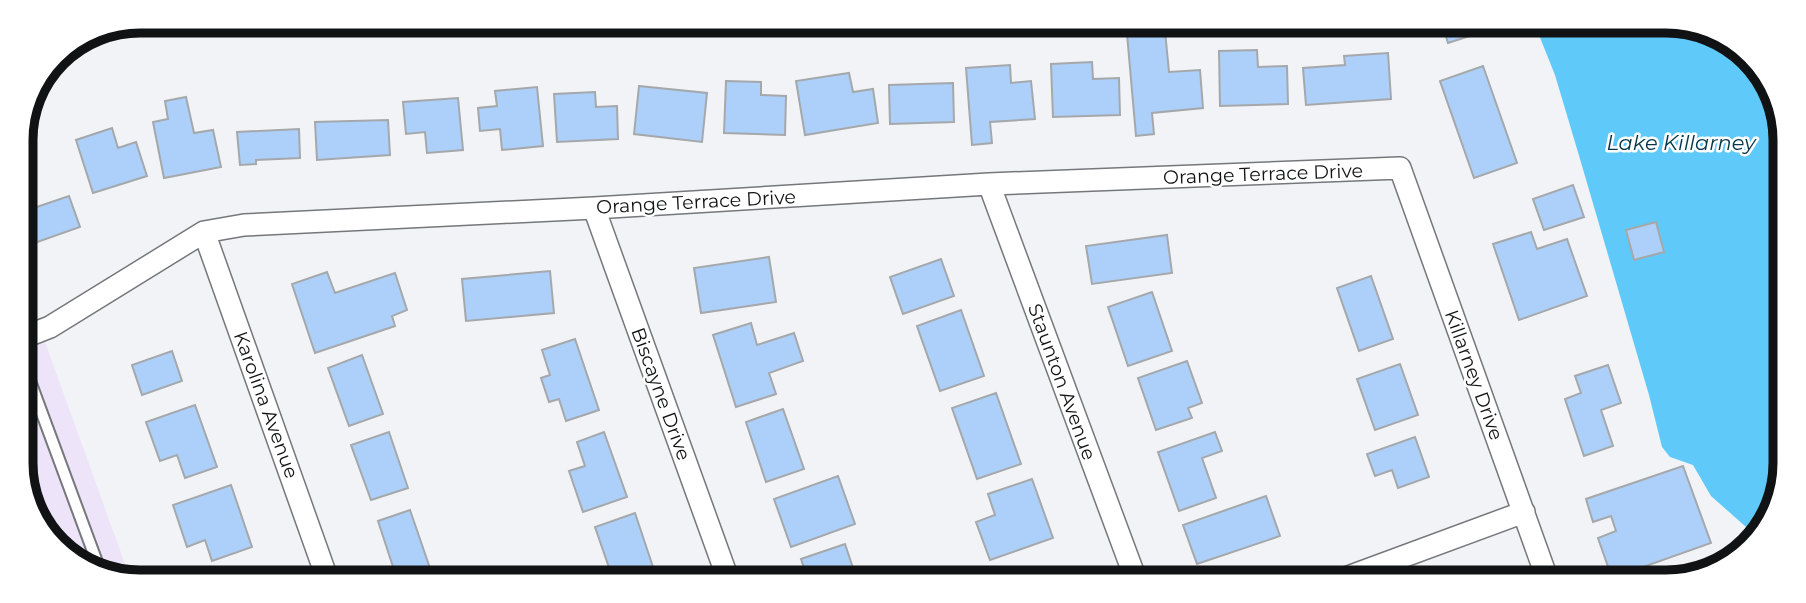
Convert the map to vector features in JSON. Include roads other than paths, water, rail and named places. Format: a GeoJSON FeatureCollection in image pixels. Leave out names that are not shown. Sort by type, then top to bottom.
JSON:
{"type":"FeatureCollection","features":[{"type":"Feature","properties":{"kind":"street","name":"Orange Terrace Drive"},"geometry":{"type":"LineString","coordinates":[[33,334],[50,327],[204,232],[244,225],[594,208],[989,184],[1400,168]]}},
{"type":"Feature","properties":{"kind":"street","name":"Killarney Drive"},"geometry":{"type":"LineString","coordinates":[[1400,168],[1544,570]]}},
{"type":"Feature","properties":{"kind":"street","name":"Staunton Avenue"},"geometry":{"type":"LineString","coordinates":[[989,184],[1132,570]]}},
{"type":"Feature","properties":{"kind":"street","name":"Biscayne Drive"},"geometry":{"type":"LineString","coordinates":[[594,208],[725,570]]}},
{"type":"Feature","properties":{"kind":"street","name":"Karolina Avenue"},"geometry":{"type":"LineString","coordinates":[[204,232],[324,570]]}},
{"type":"Feature","properties":{"kind":"street"},"geometry":{"type":"LineString","coordinates":[[1367,570],[1524,512]]}},
{"type":"Feature","properties":{"kind":"lane"},"geometry":{"type":"LineString","coordinates":[[33,389],[96,560]]}},
{"type":"Feature","properties":{"kind":"water","name":"Lake Killarney"},"geometry":{"type":"Polygon","coordinates":[[[1538,33],[1679,34],[1713,44],[1725,51],[1746,70],[1762,93],[1771,120],[1773,141],[1773,462],[1765,504],[1749,529],[1711,496],[1693,465],[1670,457],[1662,447],[1555,75],[1538,33]]]}}]}
